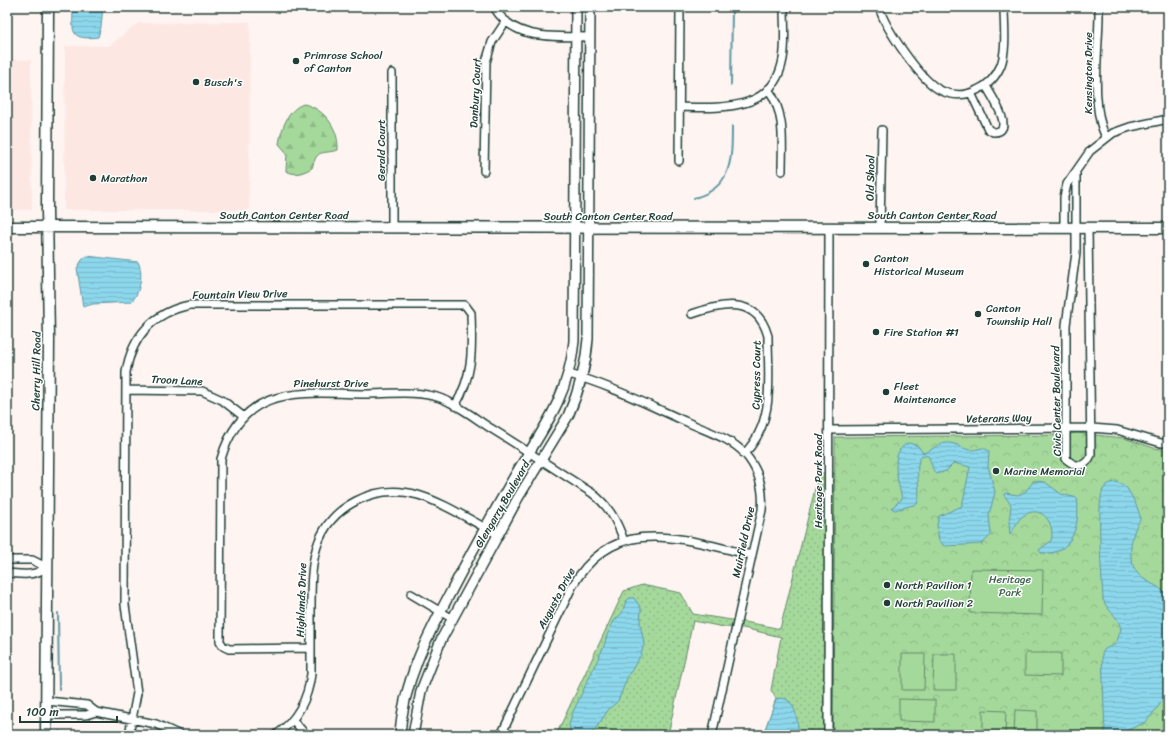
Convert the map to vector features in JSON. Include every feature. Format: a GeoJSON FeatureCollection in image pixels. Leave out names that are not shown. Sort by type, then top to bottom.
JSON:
{"type":"FeatureCollection","features":[{"type":"Feature","properties":{"kind":"main road","name":"Cherry Hill Road"},"geometry":{"type":"LineString","coordinates":[[46,735],[46,567],[49,338],[47,226],[48,7]]}},
{"type":"Feature","properties":{"kind":"main road","name":"South Canton Center Road"},"geometry":{"type":"LineString","coordinates":[[7,227],[1168,228]]}},
{"type":"Feature","properties":{"kind":"street"},"geometry":{"type":"LineString","coordinates":[[494,7],[514,28],[532,35],[589,37]]}},
{"type":"Feature","properties":{"kind":"street","name":"Glengarry Boulevard"},"geometry":{"type":"LineString","coordinates":[[400,735],[408,686],[420,652],[484,528],[553,413],[569,374],[573,352],[574,325],[576,7]]}},
{"type":"Feature","properties":{"kind":"street","name":"Glengarry Boulevard"},"geometry":{"type":"LineString","coordinates":[[413,735],[421,691],[432,660],[497,534],[568,416],[582,378],[586,354],[588,325],[590,7]]}},
{"type":"Feature","properties":{"kind":"street"},"geometry":{"type":"LineString","coordinates":[[679,161],[680,7]]}},
{"type":"Feature","properties":{"kind":"street"},"geometry":{"type":"LineString","coordinates":[[680,107],[732,106],[751,101],[768,89],[780,71],[783,61],[784,7]]}},
{"type":"Feature","properties":{"kind":"street"},"geometry":{"type":"LineString","coordinates":[[879,7],[893,36],[917,68],[932,85],[941,91],[955,95],[971,93],[986,86],[998,72],[1004,54],[1004,7]]}},
{"type":"Feature","properties":{"kind":"street","name":"Kensington Drive"},"geometry":{"type":"LineString","coordinates":[[1099,7],[1097,108],[1102,131],[1106,137]]}},
{"type":"Feature","properties":{"kind":"street","name":"Danbury Court"},"geometry":{"type":"LineString","coordinates":[[484,171],[486,62],[492,42],[506,21]]}},
{"type":"Feature","properties":{"kind":"street"},"geometry":{"type":"LineString","coordinates":[[575,71],[589,71]]}},
{"type":"Feature","properties":{"kind":"street","name":"Gerald Court"},"geometry":{"type":"LineString","coordinates":[[392,73],[392,228]]}},
{"type":"Feature","properties":{"kind":"street"},"geometry":{"type":"LineString","coordinates":[[971,93],[988,129],[992,132],[999,131],[1003,128],[1004,121],[986,86]]}},
{"type":"Feature","properties":{"kind":"street"},"geometry":{"type":"LineString","coordinates":[[768,89],[776,102],[781,115],[782,171]]}},
{"type":"Feature","properties":{"kind":"street"},"geometry":{"type":"LineString","coordinates":[[1064,228],[1067,184],[1090,151],[1106,137],[1130,127],[1168,119]]}},
{"type":"Feature","properties":{"kind":"street","name":"Old Shool"},"geometry":{"type":"LineString","coordinates":[[880,227],[882,130]]}},
{"type":"Feature","properties":{"kind":"street"},"geometry":{"type":"LineString","coordinates":[[575,161],[588,161]]}},
{"type":"Feature","properties":{"kind":"street","name":"Civic Center Boulevard"},"geometry":{"type":"LineString","coordinates":[[1076,173],[1076,253],[1066,325],[1066,459],[1073,464],[1082,466],[1088,463],[1091,455],[1088,228]]}},
{"type":"Feature","properties":{"kind":"street","name":"Heritage Park Road"},"geometry":{"type":"LineString","coordinates":[[828,735],[830,227]]}},
{"type":"Feature","properties":{"kind":"street","name":"Fountain View Drive"},"geometry":{"type":"LineString","coordinates":[[129,735],[133,719],[137,686],[125,605],[126,390],[128,361],[138,337],[157,318],[180,307],[199,304],[462,305],[468,307],[471,313],[471,360],[466,384],[455,406]]}},
{"type":"Feature","properties":{"kind":"street","name":"Cypress Court"},"geometry":{"type":"LineString","coordinates":[[692,314],[716,306],[732,304],[740,306],[755,314],[766,328],[768,336],[766,416],[758,438],[744,454]]}},
{"type":"Feature","properties":{"kind":"street"},"geometry":{"type":"LineString","coordinates":[[574,325],[588,325]]}},
{"type":"Feature","properties":{"kind":"street","name":"Muirfield Drive"},"geometry":{"type":"LineString","coordinates":[[569,374],[608,386],[725,440],[744,454],[757,473],[763,494],[762,510],[712,735]]}},
{"type":"Feature","properties":{"kind":"street","name":"Troon Lane"},"geometry":{"type":"LineString","coordinates":[[126,390],[202,391],[222,400],[244,417]]}},
{"type":"Feature","properties":{"kind":"street","name":"Pinehurst Drive"},"geometry":{"type":"LineString","coordinates":[[311,648],[229,649],[223,646],[220,641],[220,466],[228,438],[244,417],[267,401],[281,396],[296,394],[419,394],[439,398],[455,406],[541,460],[602,501],[615,518],[624,541]]}},
{"type":"Feature","properties":{"kind":"street","name":"Veterans Way"},"geometry":{"type":"LineString","coordinates":[[829,430],[1091,428],[1117,430],[1161,443],[1168,443]]}},
{"type":"Feature","properties":{"kind":"street","name":"Highlands Drive"},"geometry":{"type":"LineString","coordinates":[[281,734],[293,720],[302,705],[309,688],[311,648],[311,571],[314,554],[325,528],[346,507],[374,494],[391,492],[406,493],[428,499],[497,534]]}},
{"type":"Feature","properties":{"kind":"street","name":"Augusta Drive"},"geometry":{"type":"LineString","coordinates":[[501,735],[578,577],[599,555],[624,541],[643,536],[665,536],[752,555]]}},
{"type":"Feature","properties":{"kind":"street"},"geometry":{"type":"LineString","coordinates":[[7,560],[32,560],[46,567]]}},
{"type":"Feature","properties":{"kind":"street"},"geometry":{"type":"LineString","coordinates":[[7,573],[36,573],[46,567]]}},
{"type":"Feature","properties":{"kind":"street"},"geometry":{"type":"LineString","coordinates":[[411,594],[452,619]]}},
{"type":"Feature","properties":{"kind":"street"},"geometry":{"type":"LineString","coordinates":[[408,686],[421,691]]}},
{"type":"Feature","properties":{"kind":"street"},"geometry":{"type":"LineString","coordinates":[[47,701],[87,705],[96,712],[162,726],[180,735]]}},
{"type":"Feature","properties":{"kind":"street"},"geometry":{"type":"LineString","coordinates":[[47,715],[86,716],[96,712]]}},
{"type":"Feature","properties":{"kind":"street"},"geometry":{"type":"LineString","coordinates":[[293,720],[306,735]]}},
{"type":"Feature","properties":{"kind":"shaded area"},"geometry":{"type":"Polygon","coordinates":[[[250,22],[249,210],[64,210],[65,46],[109,46],[138,23],[250,22]]]}},
{"type":"Feature","properties":{"kind":"shaded area"},"geometry":{"type":"Polygon","coordinates":[[[7,60],[31,60],[32,210],[7,210],[7,60]]]}},
{"type":"Feature","properties":{"kind":"green space"},"geometry":{"type":"Polygon","coordinates":[[[304,104],[318,110],[329,121],[336,135],[338,150],[320,153],[316,157],[312,168],[296,174],[286,171],[287,153],[279,144],[286,120],[298,106],[304,104]]]}},
{"type":"Feature","properties":{"kind":"green space","name":"Heritage Park"},"geometry":{"type":"Polygon","coordinates":[[[1077,433],[1124,438],[1154,448],[1168,450],[1168,735],[833,735],[835,437],[1062,435],[1077,433]]]}},
{"type":"Feature","properties":{"kind":"green space"},"geometry":{"type":"Polygon","coordinates":[[[819,473],[835,473],[833,735],[763,735],[776,699],[771,690],[781,637],[743,628],[724,627],[693,621],[668,735],[556,735],[624,591],[642,585],[681,593],[693,614],[747,622],[780,629],[819,473]]]}},
{"type":"Feature","properties":{"kind":"green space"},"geometry":{"type":"Polygon","coordinates":[[[971,569],[1043,570],[1042,615],[970,613],[971,569]]]}},
{"type":"Feature","properties":{"kind":"green space"},"geometry":{"type":"Polygon","coordinates":[[[1025,653],[1061,653],[1061,676],[1025,675],[1025,653]]]}},
{"type":"Feature","properties":{"kind":"green space"},"geometry":{"type":"Polygon","coordinates":[[[902,654],[925,654],[924,690],[902,690],[902,654]]]}},
{"type":"Feature","properties":{"kind":"green space"},"geometry":{"type":"Polygon","coordinates":[[[934,654],[956,654],[956,690],[933,690],[934,654]]]}},
{"type":"Feature","properties":{"kind":"green space"},"geometry":{"type":"Polygon","coordinates":[[[899,699],[935,700],[935,722],[899,721],[899,699]]]}},
{"type":"Feature","properties":{"kind":"green space"},"geometry":{"type":"Polygon","coordinates":[[[983,710],[1006,711],[1005,735],[983,735],[983,710]]]}},
{"type":"Feature","properties":{"kind":"green space"},"geometry":{"type":"Polygon","coordinates":[[[1015,710],[1037,711],[1037,735],[1014,735],[1015,710]]]}},
{"type":"Feature","properties":{"kind":"water"},"geometry":{"type":"Polygon","coordinates":[[[73,7],[103,7],[101,27],[98,37],[81,37],[74,32],[73,7]]]}},
{"type":"Feature","properties":{"kind":"water"},"geometry":{"type":"Polygon","coordinates":[[[87,256],[138,262],[141,271],[140,283],[137,294],[131,302],[93,304],[83,307],[77,268],[82,260],[87,256]]]}},
{"type":"Feature","properties":{"kind":"water"},"geometry":{"type":"Polygon","coordinates":[[[909,443],[918,446],[923,453],[946,443],[970,450],[983,448],[989,451],[988,466],[995,492],[989,515],[991,535],[982,544],[945,546],[939,541],[937,525],[939,516],[962,506],[970,467],[954,463],[946,471],[936,474],[928,456],[922,455],[918,466],[919,498],[917,504],[895,510],[891,508],[902,499],[897,476],[896,460],[902,447],[909,443]]]}},
{"type":"Feature","properties":{"kind":"water"},"geometry":{"type":"Polygon","coordinates":[[[1034,481],[1045,482],[1061,494],[1077,498],[1078,508],[1076,527],[1072,536],[1067,544],[1060,550],[1052,553],[1041,553],[1039,550],[1051,541],[1052,534],[1049,522],[1041,513],[1030,513],[1023,516],[1010,534],[1009,523],[1011,505],[1004,495],[1005,493],[1018,495],[1025,492],[1034,481]]]}},
{"type":"Feature","properties":{"kind":"water"},"geometry":{"type":"Polygon","coordinates":[[[1116,482],[1127,488],[1139,511],[1140,520],[1136,526],[1131,545],[1133,566],[1142,578],[1159,588],[1168,598],[1168,694],[1146,722],[1117,735],[1105,735],[1102,653],[1105,649],[1116,644],[1121,629],[1117,619],[1107,607],[1103,599],[1100,510],[1101,498],[1105,486],[1116,482]]]}},
{"type":"Feature","properties":{"kind":"water"},"geometry":{"type":"Polygon","coordinates":[[[630,598],[634,598],[641,608],[640,624],[644,643],[641,655],[628,676],[618,701],[609,709],[594,731],[587,734],[575,735],[571,732],[569,725],[572,714],[614,621],[622,613],[626,601],[630,598]]]}},
{"type":"Feature","properties":{"kind":"water"},"geometry":{"type":"Polygon","coordinates":[[[782,698],[791,703],[793,707],[797,719],[799,735],[763,735],[776,699],[782,698]]]}},
{"type":"Feature","properties":{"kind":"waterway"},"geometry":{"type":"LineString","coordinates":[[731,85],[732,7]]}},
{"type":"Feature","properties":{"kind":"waterway"},"geometry":{"type":"LineString","coordinates":[[694,198],[707,193],[723,180],[730,161],[732,126]]}},
{"type":"Feature","properties":{"kind":"waterway"},"geometry":{"type":"LineString","coordinates":[[58,613],[59,689]]}},
{"type":"Feature","properties":{"kind":"place","name":"Primrose School of Canton"},"geometry":{"type":"Point","coordinates":[296,61]}},
{"type":"Feature","properties":{"kind":"place","name":"Busch's"},"geometry":{"type":"Point","coordinates":[196,82]}},
{"type":"Feature","properties":{"kind":"place","name":"Marathon"},"geometry":{"type":"Point","coordinates":[93,178]}},
{"type":"Feature","properties":{"kind":"place","name":"Canton Historical Museum"},"geometry":{"type":"Point","coordinates":[866,264]}},
{"type":"Feature","properties":{"kind":"place","name":"Canton Township Hall"},"geometry":{"type":"Point","coordinates":[978,314]}},
{"type":"Feature","properties":{"kind":"place","name":"Fire Station #1"},"geometry":{"type":"Point","coordinates":[876,332]}},
{"type":"Feature","properties":{"kind":"place","name":"Fleet Maintenance"},"geometry":{"type":"Point","coordinates":[886,392]}},
{"type":"Feature","properties":{"kind":"place","name":"Marine Memorial"},"geometry":{"type":"Point","coordinates":[996,471]}},
{"type":"Feature","properties":{"kind":"place","name":"North Pavilion 1"},"geometry":{"type":"Point","coordinates":[887,585]}},
{"type":"Feature","properties":{"kind":"place","name":"North Pavilion 2"},"geometry":{"type":"Point","coordinates":[887,603]}}]}
